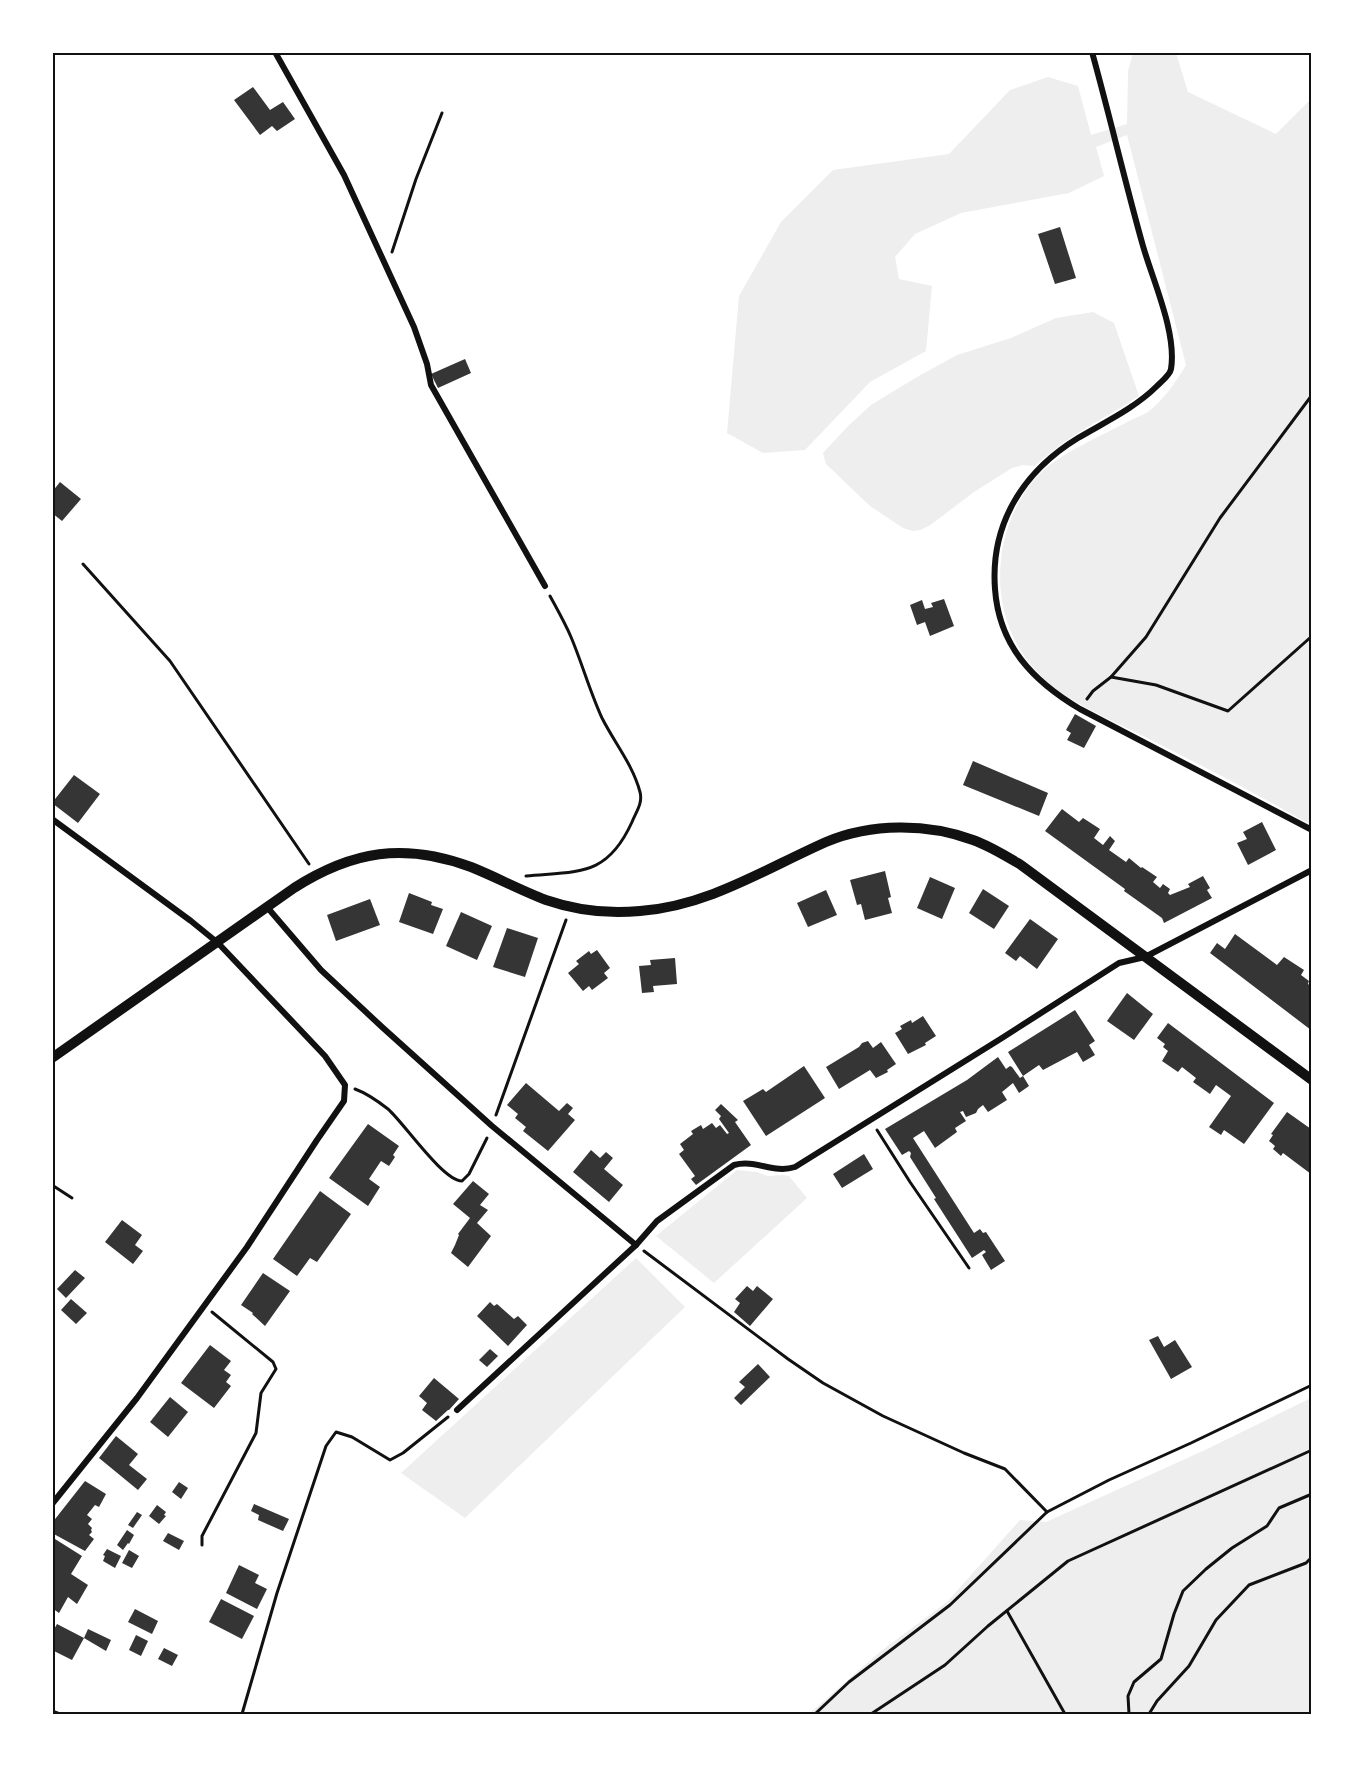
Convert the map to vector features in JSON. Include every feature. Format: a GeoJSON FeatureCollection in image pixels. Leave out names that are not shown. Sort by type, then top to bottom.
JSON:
{"type":"FeatureCollection","features":[{"type":"Feature","properties":{"kind":"street"},"geometry":{"type":"LineString","coordinates":[[275,52],[344,175],[414,327],[427,364],[431,385],[545,586]]}},
{"type":"Feature","properties":{"kind":"street"},"geometry":{"type":"LineString","coordinates":[[1092,52],[1143,245],[1165,315],[1173,350],[1171,372],[1144,399],[1058,452],[1043,464],[1026,483],[1003,525],[997,549],[994,579],[995,598],[1000,619],[1006,636],[1017,653],[1046,687],[1080,709],[1311,830]]}},
{"type":"Feature","properties":{"kind":"street"},"geometry":{"type":"LineString","coordinates":[[52,819],[218,943],[325,1056],[345,1085],[344,1101],[247,1247],[137,1398],[52,1504]]}},
{"type":"Feature","properties":{"kind":"street"},"geometry":{"type":"LineString","coordinates":[[52,1058],[316,874],[356,858],[384,853],[429,855],[451,861],[546,900],[570,907],[611,912],[638,912],[682,905],[725,890],[828,842],[852,834],[878,829],[915,828],[954,834],[992,848],[1021,865],[1311,1080]]}},
{"type":"Feature","properties":{"kind":"street"},"geometry":{"type":"LineString","coordinates":[[457,1410],[636,1245],[657,1221],[734,1165],[744,1162],[785,1170],[795,1167],[1119,963],[1145,957],[1311,870]]}},
{"type":"Feature","properties":{"kind":"street"},"geometry":{"type":"LineString","coordinates":[[267,907],[321,970],[390,1035],[492,1126],[636,1245]]}},
{"type":"Feature","properties":{"kind":"path"},"geometry":{"type":"LineString","coordinates":[[386,265],[395,245],[416,178],[442,113]]}},
{"type":"Feature","properties":{"kind":"path"},"geometry":{"type":"LineString","coordinates":[[1080,709],[1093,691],[1111,677],[1146,637],[1220,518],[1311,395]]}},
{"type":"Feature","properties":{"kind":"path"},"geometry":{"type":"LineString","coordinates":[[83,564],[170,661],[316,874]]}},
{"type":"Feature","properties":{"kind":"path"},"geometry":{"type":"LineString","coordinates":[[497,878],[583,871],[602,863],[628,831],[641,800],[640,790],[632,771],[602,717],[570,634],[545,586]]}},
{"type":"Feature","properties":{"kind":"path"},"geometry":{"type":"LineString","coordinates":[[1111,677],[1156,685],[1228,711],[1311,636]]}},
{"type":"Feature","properties":{"kind":"path"},"geometry":{"type":"LineString","coordinates":[[345,1085],[361,1091],[388,1110],[443,1171],[456,1181],[462,1181],[469,1174],[492,1126],[570,907]]}},
{"type":"Feature","properties":{"kind":"path"},"geometry":{"type":"LineString","coordinates":[[871,1120],[969,1268]]}},
{"type":"Feature","properties":{"kind":"path"},"geometry":{"type":"LineString","coordinates":[[52,1185],[72,1198]]}},
{"type":"Feature","properties":{"kind":"path"},"geometry":{"type":"LineString","coordinates":[[636,1245],[823,1383],[883,1416],[1005,1469],[1047,1512]]}},
{"type":"Feature","properties":{"kind":"path"},"geometry":{"type":"LineString","coordinates":[[202,1545],[202,1536],[256,1433],[261,1393],[276,1369],[273,1362],[205,1307]]}},
{"type":"Feature","properties":{"kind":"path"},"geometry":{"type":"LineString","coordinates":[[815,1714],[849,1682],[950,1605],[1047,1512],[1109,1480],[1311,1385]]}},
{"type":"Feature","properties":{"kind":"path"},"geometry":{"type":"LineString","coordinates":[[242,1714],[278,1593],[326,1446],[336,1432],[352,1437],[390,1460],[403,1454],[457,1410]]}},
{"type":"Feature","properties":{"kind":"path"},"geometry":{"type":"LineString","coordinates":[[871,1714],[945,1665],[1068,1561],[1311,1450]]}},
{"type":"Feature","properties":{"kind":"path"},"geometry":{"type":"LineString","coordinates":[[1129,1714],[1128,1696],[1134,1682],[1161,1659],[1183,1591],[1232,1548],[1267,1526],[1279,1508],[1311,1494]]}},
{"type":"Feature","properties":{"kind":"path"},"geometry":{"type":"LineString","coordinates":[[1149,1714],[1157,1701],[1189,1666],[1216,1620],[1249,1585],[1306,1563],[1311,1557]]}},
{"type":"Feature","properties":{"kind":"path"},"geometry":{"type":"LineString","coordinates":[[1007,1611],[1065,1714]]}},
{"type":"Feature","properties":{"kind":"path"},"geometry":{"type":"LineString","coordinates":[[52,1711],[60,1714]]}},
{"type":"Feature","properties":{"kind":"shaded area"},"geometry":{"type":"Polygon","coordinates":[[[1133,53],[1176,53],[1188,92],[1276,134],[1311,99],[1311,825],[1212,771],[1067,697],[1032,667],[1008,625],[1001,593],[1001,560],[1010,522],[1028,487],[1046,468],[1064,455],[1149,411],[1165,396],[1186,365],[1127,135],[1096,147],[1104,176],[1069,193],[961,213],[915,234],[895,257],[899,279],[932,286],[926,351],[870,382],[805,450],[763,453],[727,433],[739,296],[781,222],[833,170],[949,154],[1010,90],[1048,77],[1078,86],[1091,135],[1127,124],[1128,71],[1133,53]]]}},
{"type":"Feature","properties":{"kind":"shaded area"},"geometry":{"type":"Polygon","coordinates":[[[1093,312],[1114,323],[1139,396],[1070,438],[1034,466],[1023,465],[1012,468],[974,492],[929,526],[913,531],[903,528],[870,506],[826,464],[823,453],[849,425],[871,405],[917,377],[957,355],[1011,338],[1056,318],[1093,312]]]}},
{"type":"Feature","properties":{"kind":"shaded area"},"geometry":{"type":"Polygon","coordinates":[[[737,1170],[757,1172],[767,1176],[789,1176],[807,1198],[714,1283],[656,1236],[737,1170]]]}},
{"type":"Feature","properties":{"kind":"shaded area"},"geometry":{"type":"Polygon","coordinates":[[[636,1258],[685,1307],[465,1518],[401,1473],[636,1258]]]}},
{"type":"Feature","properties":{"kind":"shaded area"},"geometry":{"type":"Polygon","coordinates":[[[1311,1398],[1311,1714],[809,1714],[881,1651],[947,1602],[1020,1520],[1046,1522],[1205,1450],[1311,1398]]]}},
{"type":"Feature","properties":{"kind":"building"},"geometry":{"type":"Polygon","coordinates":[[[253,87],[270,110],[283,102],[295,119],[277,131],[272,126],[260,135],[234,100],[253,87]]]}},
{"type":"Feature","properties":{"kind":"building"},"geometry":{"type":"Polygon","coordinates":[[[1060,227],[1076,278],[1055,284],[1038,234],[1060,227]]]}},
{"type":"Feature","properties":{"kind":"building"},"geometry":{"type":"Polygon","coordinates":[[[465,359],[471,373],[438,388],[431,374],[465,359]]]}},
{"type":"Feature","properties":{"kind":"building"},"geometry":{"type":"Polygon","coordinates":[[[60,482],[81,499],[62,521],[52,513],[52,492],[60,482]]]}},
{"type":"Feature","properties":{"kind":"building"},"geometry":{"type":"Polygon","coordinates":[[[944,599],[954,626],[930,636],[925,622],[917,625],[910,605],[922,600],[925,609],[933,607],[931,603],[944,599]]]}},
{"type":"Feature","properties":{"kind":"building"},"geometry":{"type":"Polygon","coordinates":[[[1075,714],[1096,726],[1084,748],[1067,740],[1071,733],[1066,730],[1075,714]]]}},
{"type":"Feature","properties":{"kind":"building"},"geometry":{"type":"Polygon","coordinates":[[[973,761],[1048,793],[1039,816],[963,785],[973,761]]]}},
{"type":"Feature","properties":{"kind":"building"},"geometry":{"type":"Polygon","coordinates":[[[74,775],[100,794],[78,823],[52,803],[74,775]]]}},
{"type":"Feature","properties":{"kind":"building"},"geometry":{"type":"Polygon","coordinates":[[[1062,809],[1079,822],[1083,818],[1100,829],[1094,838],[1103,845],[1110,836],[1115,841],[1109,850],[1126,862],[1129,858],[1157,877],[1153,882],[1160,888],[1163,884],[1170,889],[1168,893],[1170,895],[1190,887],[1188,884],[1203,876],[1210,888],[1207,890],[1212,898],[1164,923],[1162,918],[1124,891],[1125,889],[1045,831],[1062,809]]]}},
{"type":"Feature","properties":{"kind":"building"},"geometry":{"type":"Polygon","coordinates":[[[1262,822],[1276,850],[1248,865],[1237,843],[1247,839],[1243,832],[1262,822]]]}},
{"type":"Feature","properties":{"kind":"building"},"geometry":{"type":"Polygon","coordinates":[[[885,871],[892,913],[865,920],[861,904],[857,905],[850,880],[885,871]]]}},
{"type":"Feature","properties":{"kind":"building"},"geometry":{"type":"Polygon","coordinates":[[[930,877],[955,888],[942,919],[917,908],[930,877]]]}},
{"type":"Feature","properties":{"kind":"building"},"geometry":{"type":"Polygon","coordinates":[[[983,889],[1009,906],[994,929],[969,913],[983,889]]]}},
{"type":"Feature","properties":{"kind":"building"},"geometry":{"type":"Polygon","coordinates":[[[826,890],[837,915],[808,927],[797,903],[826,890]]]}},
{"type":"Feature","properties":{"kind":"building"},"geometry":{"type":"Polygon","coordinates":[[[409,893],[443,909],[433,934],[399,922],[409,893]]]}},
{"type":"Feature","properties":{"kind":"building"},"geometry":{"type":"Polygon","coordinates":[[[370,899],[380,925],[336,941],[327,915],[370,899]]]}},
{"type":"Feature","properties":{"kind":"building"},"geometry":{"type":"Polygon","coordinates":[[[461,912],[492,926],[477,960],[446,946],[461,912]]]}},
{"type":"Feature","properties":{"kind":"building"},"geometry":{"type":"Polygon","coordinates":[[[1030,919],[1058,939],[1037,969],[1020,956],[1016,961],[1005,953],[1030,919]]]}},
{"type":"Feature","properties":{"kind":"building"},"geometry":{"type":"Polygon","coordinates":[[[507,928],[538,938],[525,977],[493,967],[507,928]]]}},
{"type":"Feature","properties":{"kind":"building"},"geometry":{"type":"Polygon","coordinates":[[[1235,934],[1277,965],[1284,957],[1304,970],[1301,975],[1309,981],[1308,984],[1311,986],[1311,1030],[1210,953],[1217,943],[1225,949],[1235,934]]]}},
{"type":"Feature","properties":{"kind":"building"},"geometry":{"type":"Polygon","coordinates":[[[597,950],[610,968],[604,973],[608,978],[592,990],[589,986],[583,991],[568,973],[579,964],[576,961],[589,951],[591,954],[597,950]]]}},
{"type":"Feature","properties":{"kind":"building"},"geometry":{"type":"Polygon","coordinates":[[[675,958],[677,984],[653,986],[654,992],[642,993],[639,966],[651,965],[650,960],[675,958]]]}},
{"type":"Feature","properties":{"kind":"building"},"geometry":{"type":"Polygon","coordinates":[[[1127,993],[1153,1014],[1134,1040],[1107,1021],[1127,993]]]}},
{"type":"Feature","properties":{"kind":"building"},"geometry":{"type":"Polygon","coordinates":[[[1075,1010],[1095,1041],[1089,1045],[1095,1055],[1083,1062],[1077,1052],[1043,1070],[1039,1065],[1023,1076],[1008,1052],[1075,1010]]]}},
{"type":"Feature","properties":{"kind":"building"},"geometry":{"type":"Polygon","coordinates":[[[923,1016],[936,1036],[925,1043],[926,1045],[908,1054],[895,1033],[902,1029],[900,1026],[911,1020],[912,1023],[923,1016]]]}},
{"type":"Feature","properties":{"kind":"building"},"geometry":{"type":"Polygon","coordinates":[[[1168,1023],[1274,1103],[1244,1144],[1224,1130],[1221,1135],[1209,1127],[1231,1096],[1216,1085],[1210,1094],[1193,1082],[1196,1078],[1182,1067],[1178,1072],[1162,1061],[1168,1051],[1163,1047],[1165,1044],[1157,1038],[1168,1023]]]}},
{"type":"Feature","properties":{"kind":"building"},"geometry":{"type":"Polygon","coordinates":[[[868,1041],[873,1048],[881,1042],[896,1064],[887,1070],[888,1072],[876,1078],[870,1070],[839,1089],[826,1067],[868,1041]]]}},
{"type":"Feature","properties":{"kind":"building"},"geometry":{"type":"Polygon","coordinates":[[[998,1057],[1006,1069],[1010,1066],[1020,1078],[1023,1076],[1029,1086],[1019,1093],[1013,1083],[1002,1092],[1007,1100],[988,1112],[983,1105],[976,1113],[966,1117],[963,1111],[960,1112],[966,1121],[955,1128],[957,1132],[935,1148],[924,1131],[913,1138],[974,1233],[980,1229],[983,1233],[986,1232],[1005,1261],[991,1270],[982,1255],[986,1252],[984,1250],[972,1258],[934,1199],[936,1198],[910,1157],[911,1153],[909,1151],[902,1155],[885,1129],[967,1080],[998,1057]]]}},
{"type":"Feature","properties":{"kind":"building"},"geometry":{"type":"Polygon","coordinates":[[[804,1066],[825,1098],[766,1136],[743,1101],[763,1089],[766,1092],[804,1066]]]}},
{"type":"Feature","properties":{"kind":"building"},"geometry":{"type":"Polygon","coordinates":[[[526,1083],[559,1111],[567,1103],[573,1108],[568,1114],[575,1120],[548,1151],[523,1131],[526,1127],[515,1118],[518,1114],[507,1105],[526,1083]]]}},
{"type":"Feature","properties":{"kind":"building"},"geometry":{"type":"Polygon","coordinates":[[[721,1104],[738,1120],[735,1122],[751,1145],[696,1185],[691,1179],[695,1176],[679,1154],[684,1150],[680,1144],[693,1134],[691,1131],[701,1125],[703,1129],[712,1123],[716,1128],[720,1125],[727,1134],[729,1133],[719,1119],[721,1116],[715,1110],[721,1104]]]}},
{"type":"Feature","properties":{"kind":"building"},"geometry":{"type":"Polygon","coordinates":[[[1287,1112],[1311,1129],[1311,1174],[1283,1153],[1281,1156],[1273,1149],[1275,1146],[1269,1141],[1273,1135],[1271,1134],[1287,1112]]]}},
{"type":"Feature","properties":{"kind":"building"},"geometry":{"type":"Polygon","coordinates":[[[368,1124],[399,1146],[389,1166],[381,1161],[369,1179],[380,1187],[368,1206],[329,1178],[368,1124]]]}},
{"type":"Feature","properties":{"kind":"building"},"geometry":{"type":"Polygon","coordinates":[[[591,1150],[600,1158],[606,1152],[613,1158],[604,1169],[623,1185],[609,1202],[573,1172],[591,1150]]]}},
{"type":"Feature","properties":{"kind":"building"},"geometry":{"type":"Polygon","coordinates":[[[864,1154],[873,1169],[842,1188],[833,1174],[864,1154]]]}},
{"type":"Feature","properties":{"kind":"building"},"geometry":{"type":"Polygon","coordinates":[[[473,1181],[489,1194],[480,1205],[488,1210],[477,1223],[491,1236],[468,1267],[451,1253],[458,1234],[470,1218],[453,1204],[473,1181]]]}},
{"type":"Feature","properties":{"kind":"building"},"geometry":{"type":"Polygon","coordinates":[[[320,1191],[351,1214],[317,1262],[310,1258],[297,1276],[273,1259],[320,1191]]]}},
{"type":"Feature","properties":{"kind":"building"},"geometry":{"type":"Polygon","coordinates":[[[122,1220],[142,1235],[135,1245],[143,1251],[133,1264],[105,1242],[122,1220]]]}},
{"type":"Feature","properties":{"kind":"building"},"geometry":{"type":"Polygon","coordinates":[[[75,1270],[85,1278],[66,1298],[57,1289],[75,1270]]]}},
{"type":"Feature","properties":{"kind":"building"},"geometry":{"type":"Polygon","coordinates":[[[263,1273],[290,1291],[265,1326],[253,1313],[241,1305],[263,1273]]]}},
{"type":"Feature","properties":{"kind":"building"},"geometry":{"type":"Polygon","coordinates":[[[747,1286],[753,1291],[757,1286],[773,1299],[750,1326],[734,1312],[740,1303],[735,1299],[747,1286]]]}},
{"type":"Feature","properties":{"kind":"building"},"geometry":{"type":"Polygon","coordinates":[[[71,1299],[87,1313],[76,1324],[61,1310],[71,1299]]]}},
{"type":"Feature","properties":{"kind":"building"},"geometry":{"type":"Polygon","coordinates":[[[490,1302],[494,1306],[497,1304],[514,1319],[518,1316],[527,1325],[508,1346],[477,1316],[490,1302]]]}},
{"type":"Feature","properties":{"kind":"building"},"geometry":{"type":"Polygon","coordinates":[[[1158,1336],[1164,1347],[1175,1340],[1192,1367],[1171,1379],[1149,1340],[1158,1336]]]}},
{"type":"Feature","properties":{"kind":"building"},"geometry":{"type":"Polygon","coordinates":[[[210,1345],[231,1361],[224,1370],[231,1375],[226,1382],[231,1386],[214,1408],[181,1383],[210,1345]]]}},
{"type":"Feature","properties":{"kind":"building"},"geometry":{"type":"Polygon","coordinates":[[[490,1349],[498,1356],[487,1367],[479,1360],[490,1349]]]}},
{"type":"Feature","properties":{"kind":"building"},"geometry":{"type":"Polygon","coordinates":[[[758,1364],[770,1377],[741,1405],[734,1398],[745,1387],[739,1382],[758,1364]]]}},
{"type":"Feature","properties":{"kind":"building"},"geometry":{"type":"Polygon","coordinates":[[[434,1378],[459,1399],[436,1421],[422,1410],[427,1403],[419,1396],[434,1378]]]}},
{"type":"Feature","properties":{"kind":"building"},"geometry":{"type":"Polygon","coordinates":[[[170,1397],[188,1412],[168,1437],[150,1422],[170,1397]]]}},
{"type":"Feature","properties":{"kind":"building"},"geometry":{"type":"Polygon","coordinates":[[[116,1436],[138,1454],[129,1465],[147,1479],[138,1490],[99,1458],[116,1436]]]}},
{"type":"Feature","properties":{"kind":"building"},"geometry":{"type":"Polygon","coordinates":[[[85,1481],[106,1494],[99,1507],[95,1505],[87,1515],[92,1519],[88,1524],[92,1528],[89,1535],[94,1539],[85,1551],[52,1533],[52,1523],[85,1481]]]}},
{"type":"Feature","properties":{"kind":"building"},"geometry":{"type":"Polygon","coordinates":[[[179,1482],[188,1488],[181,1499],[172,1492],[179,1482]]]}},
{"type":"Feature","properties":{"kind":"building"},"geometry":{"type":"Polygon","coordinates":[[[254,1504],[289,1519],[283,1531],[258,1520],[259,1515],[251,1511],[254,1504]]]}},
{"type":"Feature","properties":{"kind":"building"},"geometry":{"type":"Polygon","coordinates":[[[157,1505],[166,1512],[164,1515],[166,1516],[159,1524],[149,1516],[157,1505]]]}},
{"type":"Feature","properties":{"kind":"building"},"geometry":{"type":"Polygon","coordinates":[[[137,1512],[142,1515],[133,1528],[128,1525],[137,1512]]]}},
{"type":"Feature","properties":{"kind":"building"},"geometry":{"type":"Polygon","coordinates":[[[127,1530],[134,1535],[123,1550],[117,1545],[127,1530]]]}},
{"type":"Feature","properties":{"kind":"building"},"geometry":{"type":"Polygon","coordinates":[[[168,1533],[184,1541],[179,1550],[163,1541],[168,1533]]]}},
{"type":"Feature","properties":{"kind":"building"},"geometry":{"type":"Polygon","coordinates":[[[55,1539],[82,1556],[71,1574],[88,1585],[77,1604],[68,1597],[59,1613],[52,1608],[52,1543],[55,1539]]]}},
{"type":"Feature","properties":{"kind":"building"},"geometry":{"type":"Polygon","coordinates":[[[107,1549],[121,1556],[115,1568],[103,1561],[105,1556],[103,1555],[107,1549]]]}},
{"type":"Feature","properties":{"kind":"building"},"geometry":{"type":"Polygon","coordinates":[[[129,1550],[139,1556],[132,1568],[122,1563],[129,1550]]]}},
{"type":"Feature","properties":{"kind":"building"},"geometry":{"type":"Polygon","coordinates":[[[239,1565],[259,1575],[255,1583],[267,1589],[257,1609],[226,1593],[239,1565]]]}},
{"type":"Feature","properties":{"kind":"building"},"geometry":{"type":"Polygon","coordinates":[[[221,1599],[254,1616],[242,1639],[209,1622],[221,1599]]]}},
{"type":"Feature","properties":{"kind":"building"},"geometry":{"type":"Polygon","coordinates":[[[135,1609],[158,1621],[152,1634],[128,1622],[135,1609]]]}},
{"type":"Feature","properties":{"kind":"building"},"geometry":{"type":"Polygon","coordinates":[[[57,1624],[84,1638],[72,1660],[52,1650],[52,1633],[57,1624]]]}},
{"type":"Feature","properties":{"kind":"building"},"geometry":{"type":"Polygon","coordinates":[[[88,1629],[111,1640],[106,1651],[84,1638],[88,1629]]]}},
{"type":"Feature","properties":{"kind":"building"},"geometry":{"type":"Polygon","coordinates":[[[136,1635],[148,1641],[141,1656],[129,1650],[136,1635]]]}},
{"type":"Feature","properties":{"kind":"building"},"geometry":{"type":"Polygon","coordinates":[[[164,1648],[178,1655],[172,1666],[158,1659],[164,1648]]]}}]}
